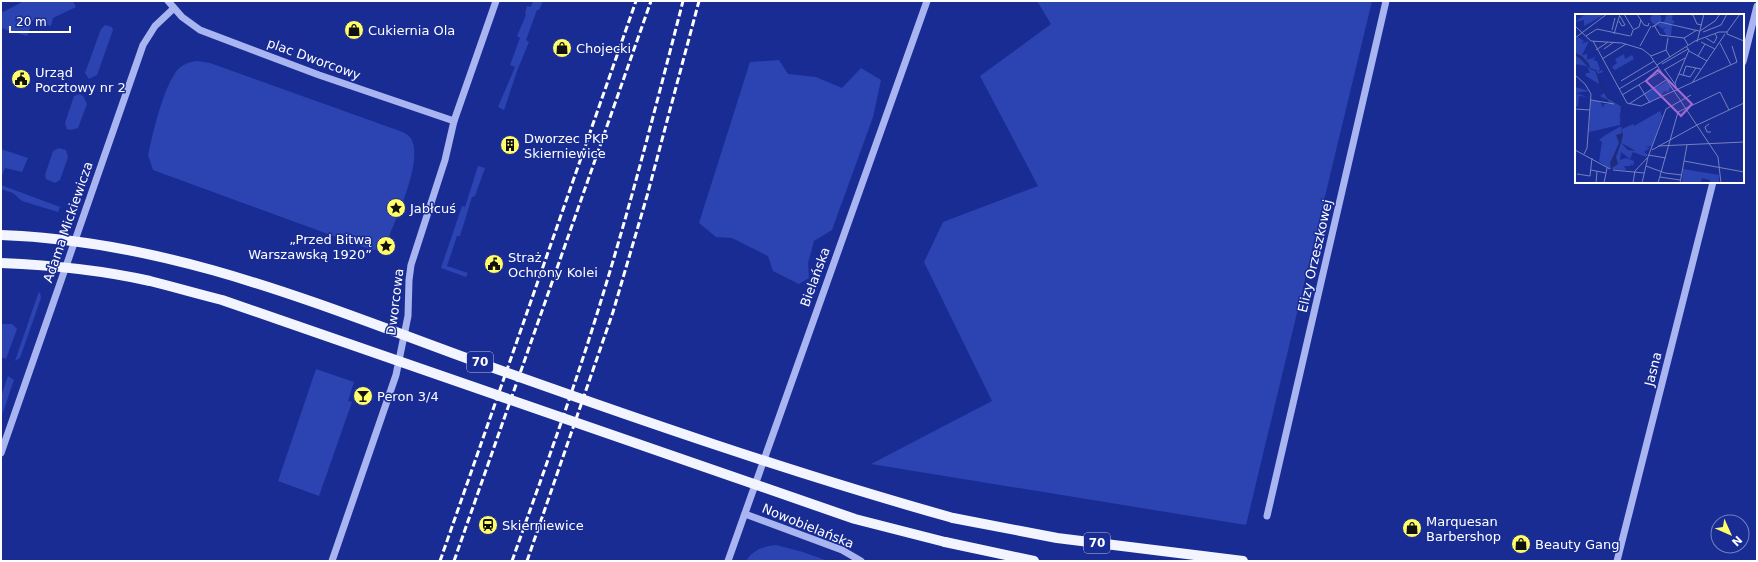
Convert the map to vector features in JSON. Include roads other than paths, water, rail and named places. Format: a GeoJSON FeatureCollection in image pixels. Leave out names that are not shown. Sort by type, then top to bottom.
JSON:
{"type":"FeatureCollection","features":[{"type":"Feature","properties":{"kind":"main road","name":"70"},"geometry":{"type":"LineString","coordinates":[[1,235],[25,236],[96,244],[138,251],[207,267],[283,291],[574,397],[863,493],[953,518],[1057,538],[1243,561]]}},
{"type":"Feature","properties":{"kind":"main road","name":"70"},"geometry":{"type":"LineString","coordinates":[[1,263],[51,265],[98,272],[150,281],[222,300],[848,516],[945,542],[1034,561]]}},
{"type":"Feature","properties":{"kind":"street","name":"plac Dworcowy"},"geometry":{"type":"LineString","coordinates":[[168,1],[173,8],[192,25],[208,33],[319,74],[454,120]]}},
{"type":"Feature","properties":{"kind":"street","name":"Dworcowa"},"geometry":{"type":"LineString","coordinates":[[332,561],[396,375],[408,316],[409,280],[412,265],[446,160],[454,120],[496,1]]}},
{"type":"Feature","properties":{"kind":"street","name":"Bielańska"},"geometry":{"type":"LineString","coordinates":[[728,561],[927,1]]}},
{"type":"Feature","properties":{"kind":"street","name":"Elizy Orzeszkowej"},"geometry":{"type":"LineString","coordinates":[[1267,516],[1386,1]]}},
{"type":"Feature","properties":{"kind":"street"},"geometry":{"type":"LineString","coordinates":[[1744,58],[1757,6]]}},
{"type":"Feature","properties":{"kind":"street","name":"Adama Mickiewicza"},"geometry":{"type":"LineString","coordinates":[[1,453],[143,45],[154,26],[173,8]]}},
{"type":"Feature","properties":{"kind":"street","name":"Jasna"},"geometry":{"type":"LineString","coordinates":[[1617,561],[1712,183]]}},
{"type":"Feature","properties":{"kind":"street","name":"Nowobielańska"},"geometry":{"type":"LineString","coordinates":[[745,514],[842,550],[862,561]]}},
{"type":"Feature","properties":{"kind":"railway"},"geometry":{"type":"LineString","coordinates":[[440,561],[636,1]]}},
{"type":"Feature","properties":{"kind":"railway"},"geometry":{"type":"LineString","coordinates":[[454,561],[651,1]]}},
{"type":"Feature","properties":{"kind":"railway"},"geometry":{"type":"LineString","coordinates":[[512,561],[569,401],[600,304],[633,191],[683,1]]}},
{"type":"Feature","properties":{"kind":"railway"},"geometry":{"type":"LineString","coordinates":[[527,561],[613,312],[647,196],[699,1]]}},
{"type":"Feature","properties":{"kind":"place","name":"Cukiernia Ola"},"geometry":{"type":"Point","coordinates":[354,30]}},
{"type":"Feature","properties":{"kind":"place","name":"Chojecki"},"geometry":{"type":"Point","coordinates":[562,48]}},
{"type":"Feature","properties":{"kind":"place","name":"Urząd Pocztowy nr 2"},"geometry":{"type":"Point","coordinates":[21,79]}},
{"type":"Feature","properties":{"kind":"place","name":"Dworzec PKP Skierniewice"},"geometry":{"type":"Point","coordinates":[510,145]}},
{"type":"Feature","properties":{"kind":"place","name":"Jabłcuś"},"geometry":{"type":"Point","coordinates":[396,208]}},
{"type":"Feature","properties":{"kind":"place","name":"„Przed Bitwą Warszawską 1920”"},"geometry":{"type":"Point","coordinates":[386,246]}},
{"type":"Feature","properties":{"kind":"place","name":"Straż Ochrony Kolei"},"geometry":{"type":"Point","coordinates":[494,264]}},
{"type":"Feature","properties":{"kind":"place","name":"Peron 3/4"},"geometry":{"type":"Point","coordinates":[363,396]}},
{"type":"Feature","properties":{"kind":"place","name":"Skierniewice"},"geometry":{"type":"Point","coordinates":[488,525]}},
{"type":"Feature","properties":{"kind":"place","name":"Marquesan Barbershop"},"geometry":{"type":"Point","coordinates":[1412,528]}},
{"type":"Feature","properties":{"kind":"place","name":"Beauty Gang"},"geometry":{"type":"Point","coordinates":[1521,544]}}]}
